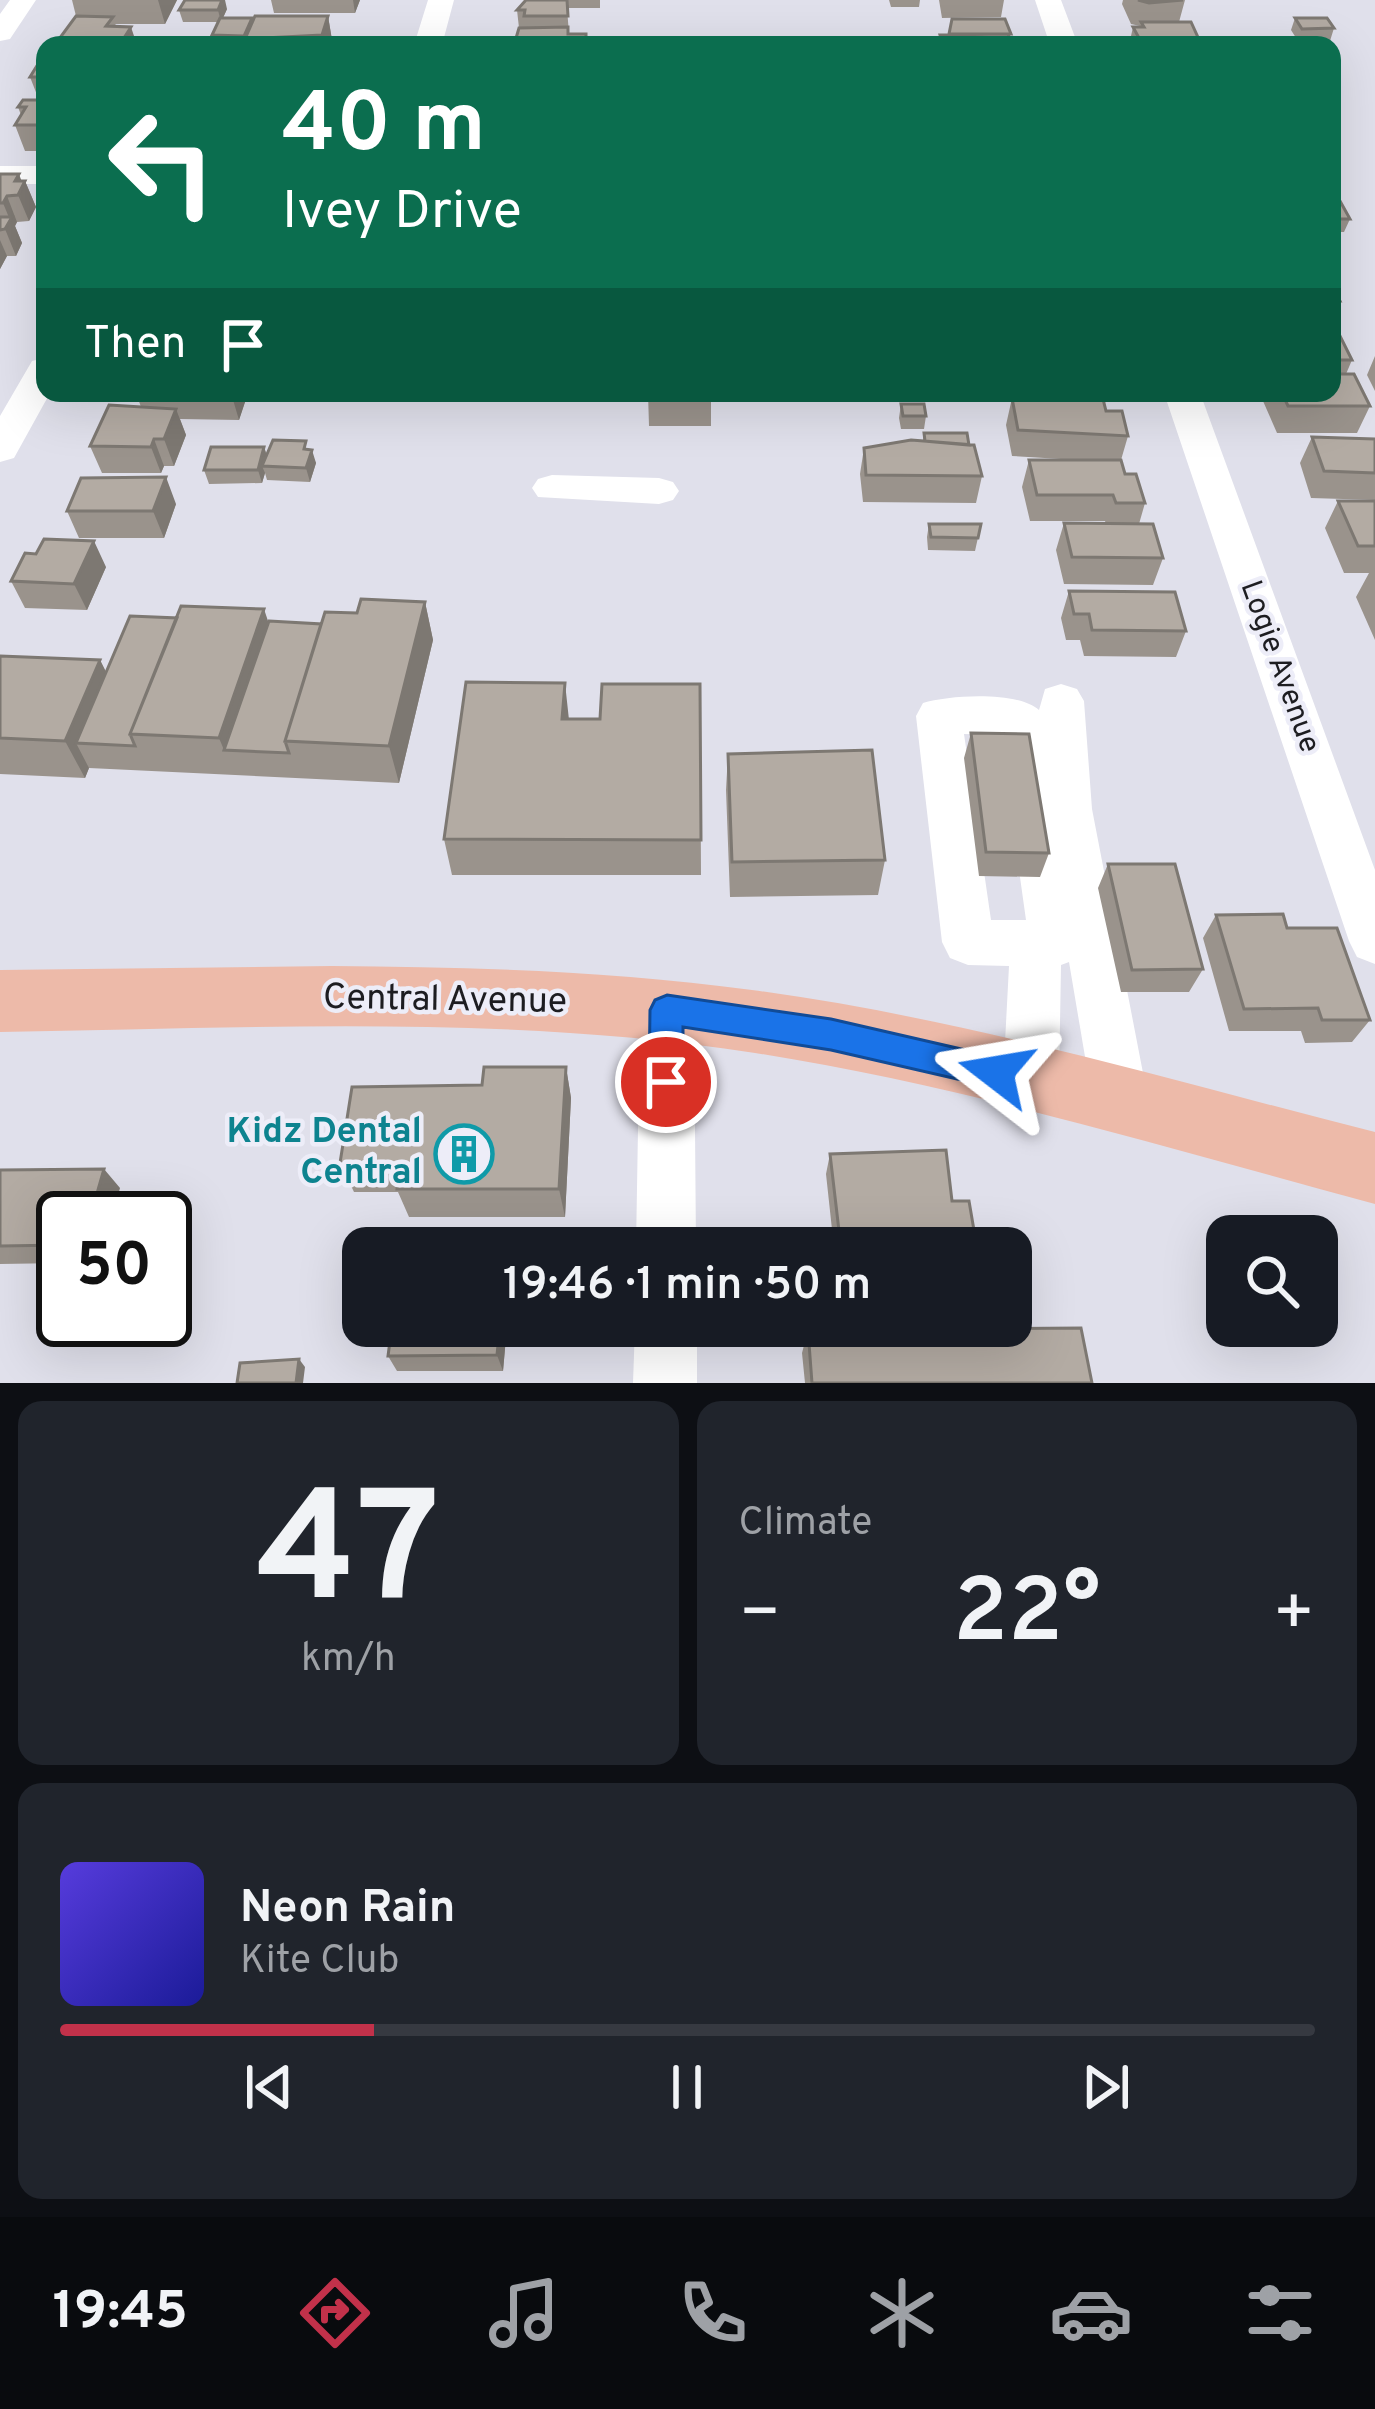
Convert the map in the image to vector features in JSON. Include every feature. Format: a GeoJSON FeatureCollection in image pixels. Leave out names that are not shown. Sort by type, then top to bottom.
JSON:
{"type":"FeatureCollection","features":[{"type":"Feature","properties":{"kind":"main road","name":"Central Avenue"},"geometry":{"type":"LineString","coordinates":[[0,1001],[490,997],[667,1010],[831,1035],[1375,1168]]}},
{"type":"Feature","properties":{"kind":"street"},"geometry":{"type":"LineString","coordinates":[[0,33],[23,0]]}},
{"type":"Feature","properties":{"kind":"street"},"geometry":{"type":"LineString","coordinates":[[431,36],[441,0]]}},
{"type":"Feature","properties":{"kind":"street"},"geometry":{"type":"LineString","coordinates":[[1048,0],[1061,36]]}},
{"type":"Feature","properties":{"kind":"street"},"geometry":{"type":"LineString","coordinates":[[0,175],[36,175]]}},
{"type":"Feature","properties":{"kind":"street"},"geometry":{"type":"LineString","coordinates":[[0,449],[36,386]]}},
{"type":"Feature","properties":{"kind":"street","name":"Logie Avenue"},"geometry":{"type":"LineString","coordinates":[[1185,402],[1360,856],[1375,940]]}},
{"type":"Feature","properties":{"kind":"street"},"geometry":{"type":"LineString","coordinates":[[552,488],[659,491]]}},
{"type":"Feature","properties":{"kind":"street"},"geometry":{"type":"LineString","coordinates":[[1061,701],[1068,809],[1120,1104]]}},
{"type":"Feature","properties":{"kind":"street"},"geometry":{"type":"LineString","coordinates":[[939,716],[1020,718],[1055,944],[1033,945],[968,942],[939,716]]}},
{"type":"Feature","properties":{"kind":"street"},"geometry":{"type":"LineString","coordinates":[[1030,1081],[1037,988],[1033,945]]}},
{"type":"Feature","properties":{"kind":"street"},"geometry":{"type":"LineString","coordinates":[[666,1227],[667,1010]]}},
{"type":"Feature","properties":{"kind":"street"},"geometry":{"type":"LineString","coordinates":[[665,1347],[665,1383]]}},
{"type":"Feature","properties":{"kind":"building"},"geometry":{"type":"Polygon","coordinates":[[[185,0],[222,0],[218,10],[179,10],[185,0]]]}},
{"type":"Feature","properties":{"kind":"building"},"geometry":{"type":"Polygon","coordinates":[[[526,0],[567,0],[568,16],[524,16],[525,10],[517,10],[526,0]]]}},
{"type":"Feature","properties":{"kind":"building"},"geometry":{"type":"Polygon","coordinates":[[[76,16],[113,17],[106,26],[131,27],[125,36],[61,36],[76,16]]]}},
{"type":"Feature","properties":{"kind":"building"},"geometry":{"type":"Polygon","coordinates":[[[255,16],[328,16],[322,35],[246,36],[255,16]]]}},
{"type":"Feature","properties":{"kind":"building"},"geometry":{"type":"Polygon","coordinates":[[[220,18],[252,18],[244,36],[212,35],[220,18]]]}},
{"type":"Feature","properties":{"kind":"building"},"geometry":{"type":"Polygon","coordinates":[[[1295,18],[1327,18],[1334,28],[1302,29],[1295,18]]]}},
{"type":"Feature","properties":{"kind":"building"},"geometry":{"type":"Polygon","coordinates":[[[952,19],[1005,19],[1011,34],[949,34],[952,19]]]}},
{"type":"Feature","properties":{"kind":"building"},"geometry":{"type":"Polygon","coordinates":[[[1141,22],[1191,22],[1197,36],[1138,36],[1133,27],[1144,27],[1141,22]]]}},
{"type":"Feature","properties":{"kind":"building"},"geometry":{"type":"Polygon","coordinates":[[[568,27],[568,34],[586,36],[517,36],[519,28],[568,27]]]}},
{"type":"Feature","properties":{"kind":"building"},"geometry":{"type":"Polygon","coordinates":[[[1008,34],[1009,36],[940,36],[1008,34]]]}},
{"type":"Feature","properties":{"kind":"building"},"geometry":{"type":"Polygon","coordinates":[[[23,100],[36,100],[36,125],[15,125],[26,107],[18,107],[23,100]]]}},
{"type":"Feature","properties":{"kind":"building"},"geometry":{"type":"Polygon","coordinates":[[[0,174],[19,174],[15,181],[25,181],[18,195],[7,196],[3,203],[0,203],[0,174]]]}},
{"type":"Feature","properties":{"kind":"building"},"geometry":{"type":"Polygon","coordinates":[[[0,217],[12,217],[0,230],[0,217]]]}},
{"type":"Feature","properties":{"kind":"building"},"geometry":{"type":"Polygon","coordinates":[[[1341,338],[1352,360],[1341,360],[1341,338]]]}},
{"type":"Feature","properties":{"kind":"building"},"geometry":{"type":"Polygon","coordinates":[[[1341,374],[1354,374],[1370,406],[1288,406],[1286,402],[1341,402],[1341,374]]]}},
{"type":"Feature","properties":{"kind":"building"},"geometry":{"type":"Polygon","coordinates":[[[1013,402],[1104,402],[1106,411],[1122,411],[1128,436],[1018,430],[1013,402]]]}},
{"type":"Feature","properties":{"kind":"building"},"geometry":{"type":"Polygon","coordinates":[[[901,404],[924,404],[926,416],[903,416],[901,404]]]}},
{"type":"Feature","properties":{"kind":"building"},"geometry":{"type":"Polygon","coordinates":[[[109,405],[176,409],[164,439],[154,439],[151,447],[90,446],[109,405]]]}},
{"type":"Feature","properties":{"kind":"building"},"geometry":{"type":"Polygon","coordinates":[[[924,433],[967,433],[969,445],[925,441],[924,433]]]}},
{"type":"Feature","properties":{"kind":"building"},"geometry":{"type":"Polygon","coordinates":[[[1312,437],[1375,439],[1375,473],[1324,471],[1312,437]]]}},
{"type":"Feature","properties":{"kind":"building"},"geometry":{"type":"Polygon","coordinates":[[[273,440],[306,441],[304,449],[312,450],[306,468],[262,466],[273,440]]]}},
{"type":"Feature","properties":{"kind":"building"},"geometry":{"type":"Polygon","coordinates":[[[911,440],[974,445],[982,476],[866,475],[864,448],[911,440]]]}},
{"type":"Feature","properties":{"kind":"building"},"geometry":{"type":"Polygon","coordinates":[[[211,447],[264,447],[258,470],[204,470],[211,447]]]}},
{"type":"Feature","properties":{"kind":"building"},"geometry":{"type":"Polygon","coordinates":[[[1029,460],[1121,460],[1125,474],[1136,474],[1145,503],[1116,503],[1113,495],[1037,495],[1029,460]]]}},
{"type":"Feature","properties":{"kind":"building"},"geometry":{"type":"Polygon","coordinates":[[[166,477],[153,511],[67,511],[81,478],[166,477]]]}},
{"type":"Feature","properties":{"kind":"building"},"geometry":{"type":"Polygon","coordinates":[[[1338,501],[1375,501],[1375,546],[1358,546],[1338,501]]]}},
{"type":"Feature","properties":{"kind":"building"},"geometry":{"type":"Polygon","coordinates":[[[1064,523],[1153,524],[1163,558],[1072,557],[1064,523]]]}},
{"type":"Feature","properties":{"kind":"building"},"geometry":{"type":"Polygon","coordinates":[[[929,524],[981,524],[978,538],[931,537],[929,524]]]}},
{"type":"Feature","properties":{"kind":"building"},"geometry":{"type":"Polygon","coordinates":[[[44,539],[94,541],[74,584],[11,581],[25,553],[36,554],[44,539]]]}},
{"type":"Feature","properties":{"kind":"building"},"geometry":{"type":"Polygon","coordinates":[[[1069,591],[1175,592],[1186,631],[1092,630],[1089,614],[1074,614],[1069,591]]]}},
{"type":"Feature","properties":{"kind":"building"},"geometry":{"type":"Polygon","coordinates":[[[361,599],[425,602],[389,746],[285,741],[325,612],[357,613],[361,599]]]}},
{"type":"Feature","properties":{"kind":"building"},"geometry":{"type":"Polygon","coordinates":[[[181,606],[264,609],[219,738],[130,734],[181,606]]]}},
{"type":"Feature","properties":{"kind":"building"},"geometry":{"type":"Polygon","coordinates":[[[130,616],[177,618],[130,734],[135,746],[76,743],[130,616]]]}},
{"type":"Feature","properties":{"kind":"building"},"geometry":{"type":"Polygon","coordinates":[[[269,621],[321,624],[285,741],[289,753],[224,750],[269,621]]]}},
{"type":"Feature","properties":{"kind":"building"},"geometry":{"type":"Polygon","coordinates":[[[0,656],[100,660],[65,741],[0,738],[0,656]]]}},
{"type":"Feature","properties":{"kind":"building"},"geometry":{"type":"Polygon","coordinates":[[[466,682],[565,683],[562,719],[600,719],[602,684],[700,684],[701,840],[444,839],[466,682]]]}},
{"type":"Feature","properties":{"kind":"building"},"geometry":{"type":"Polygon","coordinates":[[[971,733],[1029,734],[1049,853],[986,852],[971,733]]]}},
{"type":"Feature","properties":{"kind":"building"},"geometry":{"type":"Polygon","coordinates":[[[872,750],[885,860],[732,862],[728,754],[872,750]]]}},
{"type":"Feature","properties":{"kind":"building"},"geometry":{"type":"Polygon","coordinates":[[[1108,864],[1175,864],[1203,969],[1132,970],[1108,864]]]}},
{"type":"Feature","properties":{"kind":"building"},"geometry":{"type":"Polygon","coordinates":[[[1283,914],[1287,928],[1337,928],[1370,1020],[1322,1020],[1318,1008],[1244,1009],[1216,915],[1283,914]]]}},
{"type":"Feature","properties":{"kind":"building","name":"Kidz Dental Central"},"geometry":{"type":"Polygon","coordinates":[[[484,1067],[566,1067],[559,1189],[397,1189],[400,1164],[340,1163],[352,1087],[482,1085],[484,1067]]]}},
{"type":"Feature","properties":{"kind":"building"},"geometry":{"type":"Polygon","coordinates":[[[946,1150],[952,1201],[969,1201],[973,1227],[839,1227],[830,1154],[946,1150]]]}},
{"type":"Feature","properties":{"kind":"building"},"geometry":{"type":"Polygon","coordinates":[[[104,1169],[98,1191],[36,1191],[36,1245],[0,1246],[0,1170],[104,1169]]]}},
{"type":"Feature","properties":{"kind":"building"},"geometry":{"type":"Polygon","coordinates":[[[1032,1328],[1081,1328],[1092,1383],[812,1383],[809,1347],[1032,1347],[1032,1328]]]}},
{"type":"Feature","properties":{"kind":"building"},"geometry":{"type":"Polygon","coordinates":[[[389,1347],[498,1347],[497,1355],[388,1356],[389,1347]]]}},
{"type":"Feature","properties":{"kind":"building"},"geometry":{"type":"Polygon","coordinates":[[[299,1359],[296,1383],[237,1383],[240,1363],[299,1359]]]}},
{"type":"Feature","properties":{"kind":"place","name":"Kidz Dental Central"},"geometry":{"type":"Point","coordinates":[464,1154]}},
{"type":"Feature","properties":{"kind":"route"},"geometry":{"type":"LineString","coordinates":[[666,1082],[667,1010],[831,1035],[996,1072]]}}]}
